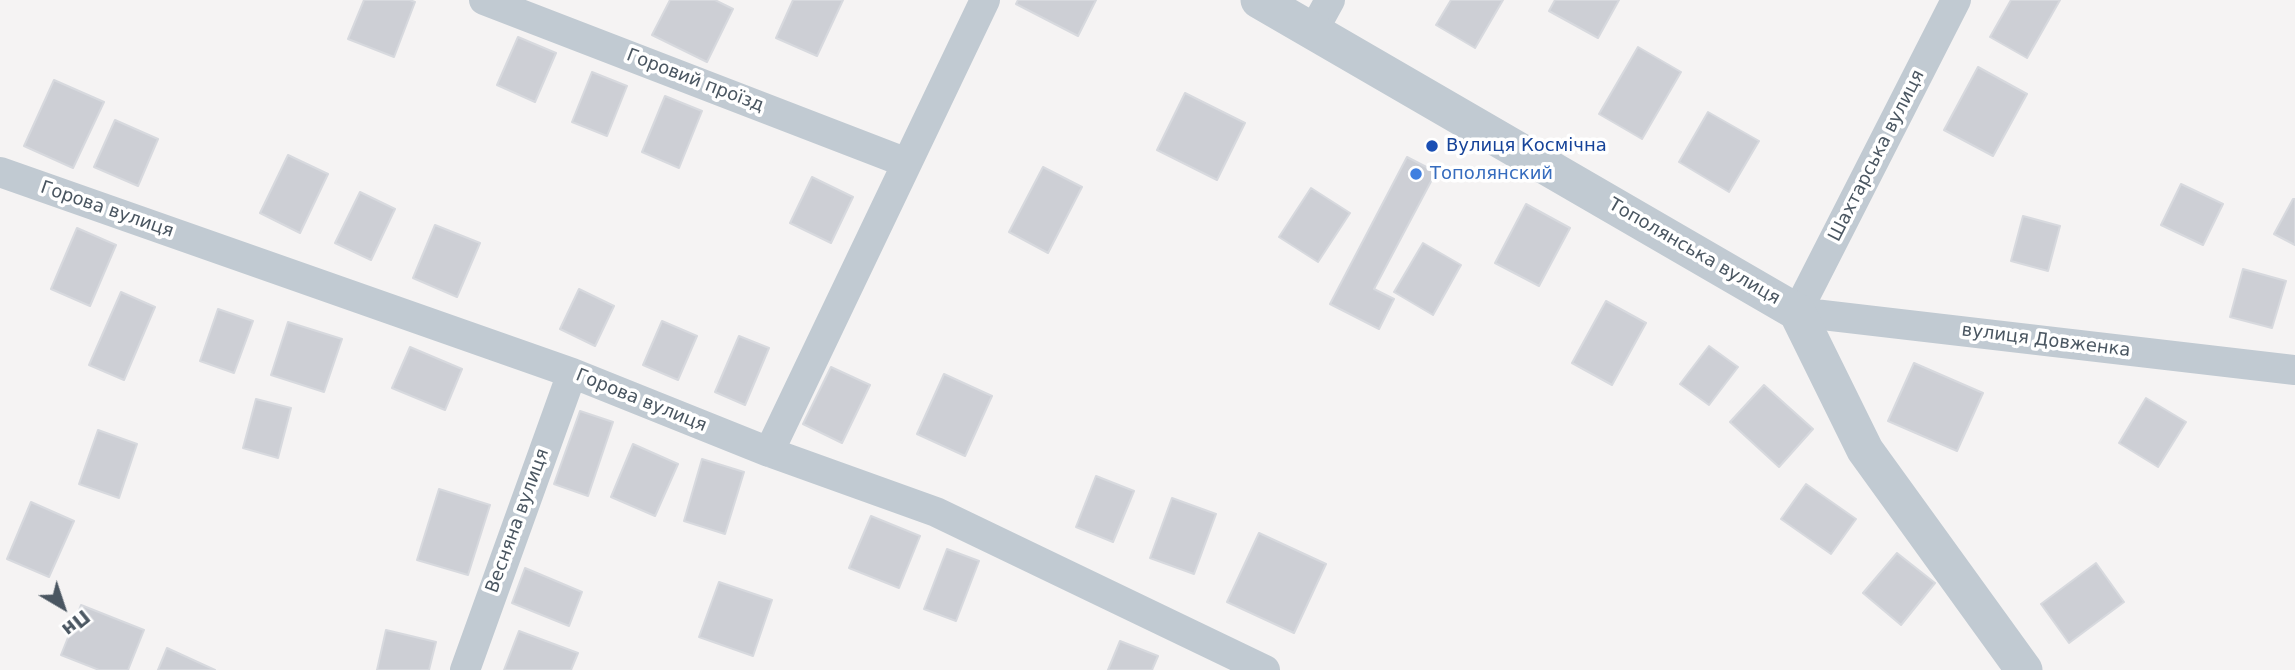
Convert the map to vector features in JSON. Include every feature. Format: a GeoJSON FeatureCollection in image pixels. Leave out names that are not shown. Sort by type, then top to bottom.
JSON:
{"type":"FeatureCollection","features":[{"type":"Feature","properties":{"kind":"street","name":"Горовий проїзд"},"geometry":{"type":"LineString","coordinates":[[484,0],[907,163]]}},
{"type":"Feature","properties":{"kind":"street"},"geometry":{"type":"LineString","coordinates":[[769,452],[985,0]]}},
{"type":"Feature","properties":{"kind":"street","name":"Тополянська вулиця"},"geometry":{"type":"LineString","coordinates":[[1259,0],[1322,16],[1797,312],[1865,450],[2024,670]]}},
{"type":"Feature","properties":{"kind":"street","name":"Шахтарська вулиця"},"geometry":{"type":"LineString","coordinates":[[1797,312],[1956,0]]}},
{"type":"Feature","properties":{"kind":"street","name":"Горова вулиця"},"geometry":{"type":"LineString","coordinates":[[0,172],[572,373],[769,452],[936,512],[1265,670]]}},
{"type":"Feature","properties":{"kind":"street","name":"вулиця Довженка"},"geometry":{"type":"LineString","coordinates":[[1797,312],[2292,365]]}},
{"type":"Feature","properties":{"kind":"street","name":"Весняна вулиця"},"geometry":{"type":"LineString","coordinates":[[464,670],[572,373]]}},
{"type":"Feature","properties":{"kind":"building"},"geometry":{"type":"Polygon","coordinates":[[[364,0],[415,2],[394,57],[348,39],[364,0]]]}},
{"type":"Feature","properties":{"kind":"building"},"geometry":{"type":"Polygon","coordinates":[[[670,0],[715,0],[733,9],[707,62],[652,35],[670,0]]]}},
{"type":"Feature","properties":{"kind":"building"},"geometry":{"type":"Polygon","coordinates":[[[793,0],[843,0],[817,56],[776,38],[793,0]]]}},
{"type":"Feature","properties":{"kind":"building"},"geometry":{"type":"Polygon","coordinates":[[[1018,0],[1096,0],[1078,36],[1016,4],[1018,0]]]}},
{"type":"Feature","properties":{"kind":"building"},"geometry":{"type":"Polygon","coordinates":[[[1451,0],[1503,0],[1475,48],[1436,25],[1451,0]]]}},
{"type":"Feature","properties":{"kind":"building"},"geometry":{"type":"Polygon","coordinates":[[[1555,0],[1619,0],[1598,38],[1549,11],[1555,0]]]}},
{"type":"Feature","properties":{"kind":"building"},"geometry":{"type":"Polygon","coordinates":[[[2011,0],[2060,0],[2027,58],[1990,37],[2011,0]]]}},
{"type":"Feature","properties":{"kind":"building"},"geometry":{"type":"Polygon","coordinates":[[[518,37],[556,53],[535,102],[497,85],[518,37]]]}},
{"type":"Feature","properties":{"kind":"building"},"geometry":{"type":"Polygon","coordinates":[[[1638,47],[1681,72],[1642,139],[1599,114],[1638,47]]]}},
{"type":"Feature","properties":{"kind":"building"},"geometry":{"type":"Polygon","coordinates":[[[1978,67],[2027,94],[1993,156],[1944,130],[1978,67]]]}},
{"type":"Feature","properties":{"kind":"building"},"geometry":{"type":"Polygon","coordinates":[[[592,72],[627,86],[607,136],[572,122],[592,72]]]}},
{"type":"Feature","properties":{"kind":"building"},"geometry":{"type":"Polygon","coordinates":[[[54,80],[104,102],[73,168],[24,146],[54,80]]]}},
{"type":"Feature","properties":{"kind":"building"},"geometry":{"type":"Polygon","coordinates":[[[1185,93],[1245,123],[1217,180],[1157,150],[1185,93]]]}},
{"type":"Feature","properties":{"kind":"building"},"geometry":{"type":"Polygon","coordinates":[[[665,96],[702,111],[679,168],[642,152],[665,96]]]}},
{"type":"Feature","properties":{"kind":"building"},"geometry":{"type":"Polygon","coordinates":[[[1708,112],[1759,141],[1729,192],[1679,162],[1708,112]]]}},
{"type":"Feature","properties":{"kind":"building"},"geometry":{"type":"Polygon","coordinates":[[[115,120],[158,139],[138,186],[94,167],[115,120]]]}},
{"type":"Feature","properties":{"kind":"building"},"geometry":{"type":"Polygon","coordinates":[[[288,155],[328,174],[300,233],[260,213],[288,155]]]}},
{"type":"Feature","properties":{"kind":"building"},"geometry":{"type":"Polygon","coordinates":[[[1407,157],[1436,172],[1374,289],[1394,299],[1379,329],[1330,304],[1407,157]]]}},
{"type":"Feature","properties":{"kind":"building"},"geometry":{"type":"Polygon","coordinates":[[[1043,167],[1082,187],[1048,253],[1009,232],[1043,167]]]}},
{"type":"Feature","properties":{"kind":"building"},"geometry":{"type":"Polygon","coordinates":[[[812,177],[853,197],[831,243],[790,223],[812,177]]]}},
{"type":"Feature","properties":{"kind":"building"},"geometry":{"type":"Polygon","coordinates":[[[2181,184],[2223,204],[2203,245],[2161,225],[2181,184]]]}},
{"type":"Feature","properties":{"kind":"building"},"geometry":{"type":"Polygon","coordinates":[[[1311,188],[1350,213],[1318,262],[1279,237],[1311,188]]]}},
{"type":"Feature","properties":{"kind":"building"},"geometry":{"type":"Polygon","coordinates":[[[360,192],[395,209],[371,260],[335,243],[360,192]]]}},
{"type":"Feature","properties":{"kind":"building"},"geometry":{"type":"Polygon","coordinates":[[[2295,199],[2295,245],[2274,234],[2295,199]]]}},
{"type":"Feature","properties":{"kind":"building"},"geometry":{"type":"Polygon","coordinates":[[[1526,204],[1570,228],[1539,286],[1495,263],[1526,204]]]}},
{"type":"Feature","properties":{"kind":"building"},"geometry":{"type":"Polygon","coordinates":[[[2023,216],[2060,226],[2048,271],[2011,261],[2023,216]]]}},
{"type":"Feature","properties":{"kind":"building"},"geometry":{"type":"Polygon","coordinates":[[[435,225],[480,243],[457,297],[413,278],[435,225]]]}},
{"type":"Feature","properties":{"kind":"building"},"geometry":{"type":"Polygon","coordinates":[[[77,228],[116,245],[90,306],[51,289],[77,228]]]}},
{"type":"Feature","properties":{"kind":"building"},"geometry":{"type":"Polygon","coordinates":[[[1423,243],[1461,265],[1433,315],[1394,292],[1423,243]]]}},
{"type":"Feature","properties":{"kind":"building"},"geometry":{"type":"Polygon","coordinates":[[[2243,269],[2286,281],[2272,328],[2230,317],[2243,269]]]}},
{"type":"Feature","properties":{"kind":"building"},"geometry":{"type":"Polygon","coordinates":[[[579,289],[614,306],[595,346],[560,329],[579,289]]]}},
{"type":"Feature","properties":{"kind":"building"},"geometry":{"type":"Polygon","coordinates":[[[121,292],[155,307],[124,380],[89,365],[121,292]]]}},
{"type":"Feature","properties":{"kind":"building"},"geometry":{"type":"Polygon","coordinates":[[[1606,301],[1646,323],[1612,385],[1572,363],[1606,301]]]}},
{"type":"Feature","properties":{"kind":"building"},"geometry":{"type":"Polygon","coordinates":[[[218,309],[253,321],[234,373],[200,361],[218,309]]]}},
{"type":"Feature","properties":{"kind":"building"},"geometry":{"type":"Polygon","coordinates":[[[662,321],[697,336],[678,380],[643,365],[662,321]]]}},
{"type":"Feature","properties":{"kind":"building"},"geometry":{"type":"Polygon","coordinates":[[[288,322],[342,339],[324,392],[271,375],[288,322]]]}},
{"type":"Feature","properties":{"kind":"building"},"geometry":{"type":"Polygon","coordinates":[[[739,336],[769,348],[745,405],[715,392],[739,336]]]}},
{"type":"Feature","properties":{"kind":"building"},"geometry":{"type":"Polygon","coordinates":[[[1709,346],[1738,367],[1709,405],[1680,384],[1709,346]]]}},
{"type":"Feature","properties":{"kind":"building"},"geometry":{"type":"Polygon","coordinates":[[[410,347],[462,369],[445,410],[392,388],[410,347]]]}},
{"type":"Feature","properties":{"kind":"building"},"geometry":{"type":"Polygon","coordinates":[[[1914,363],[1983,393],[1957,451],[1888,421],[1914,363]]]}},
{"type":"Feature","properties":{"kind":"building"},"geometry":{"type":"Polygon","coordinates":[[[831,367],[870,385],[842,443],[803,424],[831,367]]]}},
{"type":"Feature","properties":{"kind":"building"},"geometry":{"type":"Polygon","coordinates":[[[944,374],[992,396],[965,456],[917,434],[944,374]]]}},
{"type":"Feature","properties":{"kind":"building"},"geometry":{"type":"Polygon","coordinates":[[[1764,385],[1813,429],[1779,467],[1730,422],[1764,385]]]}},
{"type":"Feature","properties":{"kind":"building"},"geometry":{"type":"Polygon","coordinates":[[[2146,398],[2186,422],[2158,467],[2119,443],[2146,398]]]}},
{"type":"Feature","properties":{"kind":"building"},"geometry":{"type":"Polygon","coordinates":[[[256,399],[291,408],[278,458],[243,448],[256,399]]]}},
{"type":"Feature","properties":{"kind":"building"},"geometry":{"type":"Polygon","coordinates":[[[580,411],[613,422],[588,496],[554,484],[580,411]]]}},
{"type":"Feature","properties":{"kind":"building"},"geometry":{"type":"Polygon","coordinates":[[[98,430],[137,444],[119,498],[79,484],[98,430]]]}},
{"type":"Feature","properties":{"kind":"building"},"geometry":{"type":"Polygon","coordinates":[[[633,444],[678,464],[655,516],[611,497],[633,444]]]}},
{"type":"Feature","properties":{"kind":"building"},"geometry":{"type":"Polygon","coordinates":[[[702,459],[744,472],[725,534],[684,521],[702,459]]]}},
{"type":"Feature","properties":{"kind":"building"},"geometry":{"type":"Polygon","coordinates":[[[1096,476],[1134,491],[1113,542],[1076,527],[1096,476]]]}},
{"type":"Feature","properties":{"kind":"building"},"geometry":{"type":"Polygon","coordinates":[[[1806,484],[1856,519],[1831,554],[1781,519],[1806,484]]]}},
{"type":"Feature","properties":{"kind":"building"},"geometry":{"type":"Polygon","coordinates":[[[439,489],[490,505],[468,575],[417,560],[439,489]]]}},
{"type":"Feature","properties":{"kind":"building"},"geometry":{"type":"Polygon","coordinates":[[[1172,498],[1216,514],[1194,574],[1150,558],[1172,498]]]}},
{"type":"Feature","properties":{"kind":"building"},"geometry":{"type":"Polygon","coordinates":[[[31,502],[74,521],[49,577],[7,559],[31,502]]]}},
{"type":"Feature","properties":{"kind":"building"},"geometry":{"type":"Polygon","coordinates":[[[871,516],[920,536],[899,588],[849,568],[871,516]]]}},
{"type":"Feature","properties":{"kind":"building"},"geometry":{"type":"Polygon","coordinates":[[[1259,533],[1326,564],[1294,633],[1227,602],[1259,533]]]}},
{"type":"Feature","properties":{"kind":"building"},"geometry":{"type":"Polygon","coordinates":[[[947,549],[979,561],[956,621],[924,609],[947,549]]]}},
{"type":"Feature","properties":{"kind":"building"},"geometry":{"type":"Polygon","coordinates":[[[1897,553],[1935,583],[1901,625],[1863,593],[1897,553]]]}},
{"type":"Feature","properties":{"kind":"building"},"geometry":{"type":"Polygon","coordinates":[[[2096,563],[2124,602],[2069,643],[2041,604],[2096,563]]]}},
{"type":"Feature","properties":{"kind":"building"},"geometry":{"type":"Polygon","coordinates":[[[525,568],[582,592],[569,626],[512,603],[525,568]]]}},
{"type":"Feature","properties":{"kind":"building"},"geometry":{"type":"Polygon","coordinates":[[[719,582],[772,600],[753,656],[699,637],[719,582]]]}},
{"type":"Feature","properties":{"kind":"building"},"geometry":{"type":"Polygon","coordinates":[[[81,605],[144,630],[128,670],[99,670],[61,655],[81,605]]]}},
{"type":"Feature","properties":{"kind":"building"},"geometry":{"type":"Polygon","coordinates":[[[386,630],[436,642],[429,670],[377,670],[386,630]]]}},
{"type":"Feature","properties":{"kind":"building"},"geometry":{"type":"Polygon","coordinates":[[[519,631],[578,653],[571,670],[504,670],[519,631]]]}},
{"type":"Feature","properties":{"kind":"building"},"geometry":{"type":"Polygon","coordinates":[[[1120,641],[1158,656],[1152,670],[1108,670],[1120,641]]]}},
{"type":"Feature","properties":{"kind":"building"},"geometry":{"type":"Polygon","coordinates":[[[167,648],[215,670],[158,670],[167,648]]]}},
{"type":"Feature","properties":{"kind":"place","name":"Вулиця Космічна"},"geometry":{"type":"Point","coordinates":[1432,146]}},
{"type":"Feature","properties":{"kind":"place","name":"Тополянский"},"geometry":{"type":"Point","coordinates":[1416,174]}}]}
